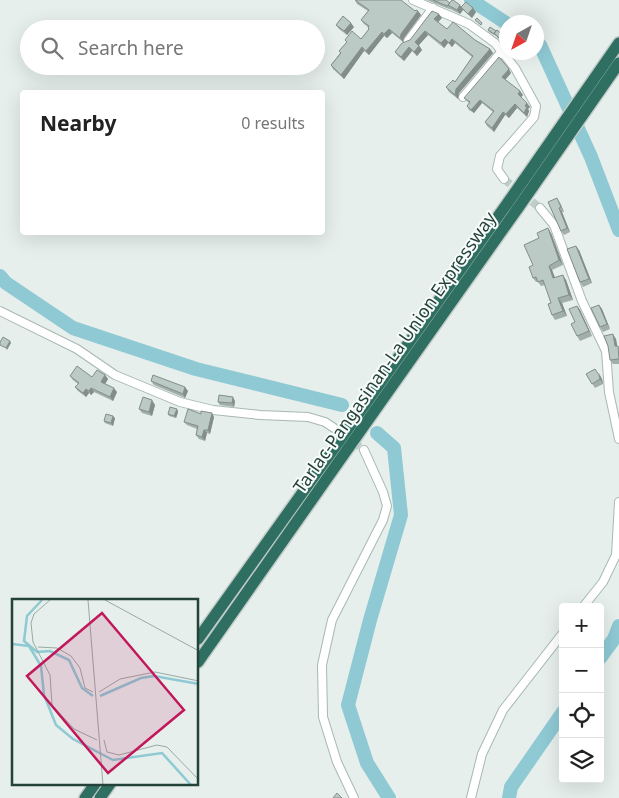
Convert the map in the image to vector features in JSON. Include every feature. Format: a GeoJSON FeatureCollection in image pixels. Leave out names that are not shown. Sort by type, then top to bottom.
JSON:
{"type":"FeatureCollection","features":[{"type":"Feature","properties":{"kind":"highway","name":"Tarlac-Pangasinan-La Union Expressway"},"geometry":{"type":"LineString","coordinates":[[199,638],[266,543],[373,403],[553,147],[619,43]]}},
{"type":"Feature","properties":{"kind":"highway","name":"Tarlac-Pangasinan-La Union Expressway"},"geometry":{"type":"LineString","coordinates":[[553,147],[619,63]]}},
{"type":"Feature","properties":{"kind":"highway","name":"Tarlac-Pangasinan-La Union Expressway"},"geometry":{"type":"LineString","coordinates":[[199,661],[276,551],[344,443]]}},
{"type":"Feature","properties":{"kind":"highway"},"geometry":{"type":"LineString","coordinates":[[85,798],[94,786]]}},
{"type":"Feature","properties":{"kind":"highway"},"geometry":{"type":"LineString","coordinates":[[100,798],[109,786]]}},
{"type":"Feature","properties":{"kind":"street"},"geometry":{"type":"LineString","coordinates":[[413,0],[451,15],[476,29],[499,48]]}},
{"type":"Feature","properties":{"kind":"street"},"geometry":{"type":"LineString","coordinates":[[408,41],[433,8]]}},
{"type":"Feature","properties":{"kind":"street"},"geometry":{"type":"LineString","coordinates":[[463,97],[499,55]]}},
{"type":"Feature","properties":{"kind":"street"},"geometry":{"type":"LineString","coordinates":[[504,179],[497,169],[500,156],[534,117],[536,112],[536,106],[532,98],[509,60]]}},
{"type":"Feature","properties":{"kind":"street"},"geometry":{"type":"LineString","coordinates":[[540,208],[554,225],[582,301],[606,351],[609,392],[619,439]]}},
{"type":"Feature","properties":{"kind":"street"},"geometry":{"type":"LineString","coordinates":[[0,311],[77,349],[115,375],[180,402],[214,410],[260,415],[308,417],[325,422],[334,428]]}},
{"type":"Feature","properties":{"kind":"street"},"geometry":{"type":"LineString","coordinates":[[354,798],[338,762],[324,717],[322,665],[332,620],[383,520],[387,506],[383,492],[364,450]]}},
{"type":"Feature","properties":{"kind":"street"},"geometry":{"type":"LineString","coordinates":[[586,603],[603,582],[616,555],[619,502]]}},
{"type":"Feature","properties":{"kind":"street"},"geometry":{"type":"LineString","coordinates":[[471,798],[482,754],[503,710],[559,638]]}},
{"type":"Feature","properties":{"kind":"building"},"geometry":{"type":"Polygon","coordinates":[[[355,0],[401,0],[415,11],[418,11],[400,38],[389,29],[384,34],[382,32],[366,51],[362,47],[341,75],[331,65],[341,53],[339,51],[347,42],[345,40],[352,31],[361,39],[369,29],[369,26],[361,20],[369,10],[355,0]]]}},
{"type":"Feature","properties":{"kind":"building"},"geometry":{"type":"Polygon","coordinates":[[[433,0],[446,0],[450,3],[447,6],[433,0]]]}},
{"type":"Feature","properties":{"kind":"building"},"geometry":{"type":"Polygon","coordinates":[[[452,0],[460,5],[457,10],[448,5],[452,0]]]}},
{"type":"Feature","properties":{"kind":"building"},"geometry":{"type":"Polygon","coordinates":[[[466,2],[473,8],[468,14],[461,7],[466,2]]]}},
{"type":"Feature","properties":{"kind":"building"},"geometry":{"type":"Polygon","coordinates":[[[432,11],[439,14],[434,19],[447,29],[453,22],[475,40],[490,49],[456,89],[455,95],[446,87],[453,80],[455,82],[473,56],[452,39],[449,43],[445,39],[441,43],[425,31],[415,42],[419,46],[414,52],[409,47],[401,57],[395,52],[402,43],[410,40],[432,11]]]}},
{"type":"Feature","properties":{"kind":"building"},"geometry":{"type":"Polygon","coordinates":[[[343,16],[351,23],[344,31],[336,25],[343,16]]]}},
{"type":"Feature","properties":{"kind":"building"},"geometry":{"type":"Polygon","coordinates":[[[477,18],[482,23],[481,25],[475,20],[477,18]]]}},
{"type":"Feature","properties":{"kind":"building"},"geometry":{"type":"Polygon","coordinates":[[[490,27],[496,31],[494,34],[488,30],[490,27]]]}},
{"type":"Feature","properties":{"kind":"building"},"geometry":{"type":"Polygon","coordinates":[[[497,30],[499,32],[499,38],[494,33],[497,30]]]}},
{"type":"Feature","properties":{"kind":"building"},"geometry":{"type":"Polygon","coordinates":[[[499,57],[499,60],[502,60],[509,69],[502,77],[520,91],[518,94],[527,103],[525,106],[527,107],[524,113],[515,104],[506,114],[503,112],[492,128],[485,122],[494,111],[480,100],[471,110],[467,106],[470,102],[464,98],[499,57]]]}},
{"type":"Feature","properties":{"kind":"building"},"geometry":{"type":"Polygon","coordinates":[[[557,198],[567,228],[561,231],[548,202],[557,198]]]}},
{"type":"Feature","properties":{"kind":"building"},"geometry":{"type":"Polygon","coordinates":[[[548,228],[559,260],[549,266],[553,278],[563,275],[569,295],[558,298],[563,311],[552,315],[548,304],[551,303],[543,280],[538,282],[536,277],[533,278],[529,267],[533,265],[524,245],[539,238],[537,233],[548,228]]]}},
{"type":"Feature","properties":{"kind":"building"},"geometry":{"type":"Polygon","coordinates":[[[576,246],[589,279],[580,282],[567,249],[576,246]]]}},
{"type":"Feature","properties":{"kind":"building"},"geometry":{"type":"Polygon","coordinates":[[[599,305],[607,324],[600,327],[591,308],[599,305]]]}},
{"type":"Feature","properties":{"kind":"building"},"geometry":{"type":"Polygon","coordinates":[[[577,306],[589,331],[577,336],[571,324],[575,322],[569,309],[577,306]]]}},
{"type":"Feature","properties":{"kind":"building"},"geometry":{"type":"Polygon","coordinates":[[[613,334],[615,346],[618,346],[619,359],[610,360],[604,336],[613,334]]]}},
{"type":"Feature","properties":{"kind":"building"},"geometry":{"type":"Polygon","coordinates":[[[3,337],[10,341],[6,348],[0,345],[3,337]]]}},
{"type":"Feature","properties":{"kind":"building"},"geometry":{"type":"Polygon","coordinates":[[[77,366],[92,377],[97,370],[105,375],[101,382],[114,388],[110,397],[91,388],[89,391],[86,389],[83,393],[75,387],[79,383],[70,376],[77,366]]]}},
{"type":"Feature","properties":{"kind":"building"},"geometry":{"type":"Polygon","coordinates":[[[595,369],[600,379],[592,384],[586,374],[595,369]]]}},
{"type":"Feature","properties":{"kind":"building"},"geometry":{"type":"Polygon","coordinates":[[[153,375],[185,387],[183,394],[151,381],[153,375]]]}},
{"type":"Feature","properties":{"kind":"building"},"geometry":{"type":"Polygon","coordinates":[[[219,395],[233,397],[232,403],[218,402],[219,395]]]}},
{"type":"Feature","properties":{"kind":"building"},"geometry":{"type":"Polygon","coordinates":[[[143,397],[152,400],[149,412],[139,409],[143,397]]]}},
{"type":"Feature","properties":{"kind":"building"},"geometry":{"type":"Polygon","coordinates":[[[170,407],[177,409],[174,416],[168,414],[170,407]]]}},
{"type":"Feature","properties":{"kind":"building"},"geometry":{"type":"Polygon","coordinates":[[[188,409],[201,414],[201,411],[212,413],[208,430],[204,430],[202,437],[196,435],[198,426],[184,422],[188,409]]]}},
{"type":"Feature","properties":{"kind":"building"},"geometry":{"type":"Polygon","coordinates":[[[106,414],[113,416],[111,423],[104,421],[106,414]]]}},
{"type":"Feature","properties":{"kind":"building"},"geometry":{"type":"Polygon","coordinates":[[[337,793],[342,798],[333,798],[337,793]]]}},
{"type":"Feature","properties":{"kind":"waterway"},"geometry":{"type":"LineString","coordinates":[[471,0],[499,18]]}},
{"type":"Feature","properties":{"kind":"waterway"},"geometry":{"type":"LineString","coordinates":[[544,54],[591,157],[619,230]]}},
{"type":"Feature","properties":{"kind":"waterway"},"geometry":{"type":"LineString","coordinates":[[0,276],[6,283],[73,328],[196,369],[342,405]]}},
{"type":"Feature","properties":{"kind":"waterway"},"geometry":{"type":"LineString","coordinates":[[377,433],[394,448],[401,515],[370,620],[348,705],[367,763],[389,798]]}},
{"type":"Feature","properties":{"kind":"waterway"},"geometry":{"type":"LineString","coordinates":[[604,653],[614,639],[619,626]]}},
{"type":"Feature","properties":{"kind":"waterway"},"geometry":{"type":"LineString","coordinates":[[509,798],[511,787],[559,718]]}},
{"type":"Feature","properties":{"kind":"tunnel"},"geometry":{"type":"LineString","coordinates":[[504,179],[540,208]]}},
{"type":"Feature","properties":{"kind":"tunnel"},"geometry":{"type":"LineString","coordinates":[[334,428],[364,450]]}}]}
